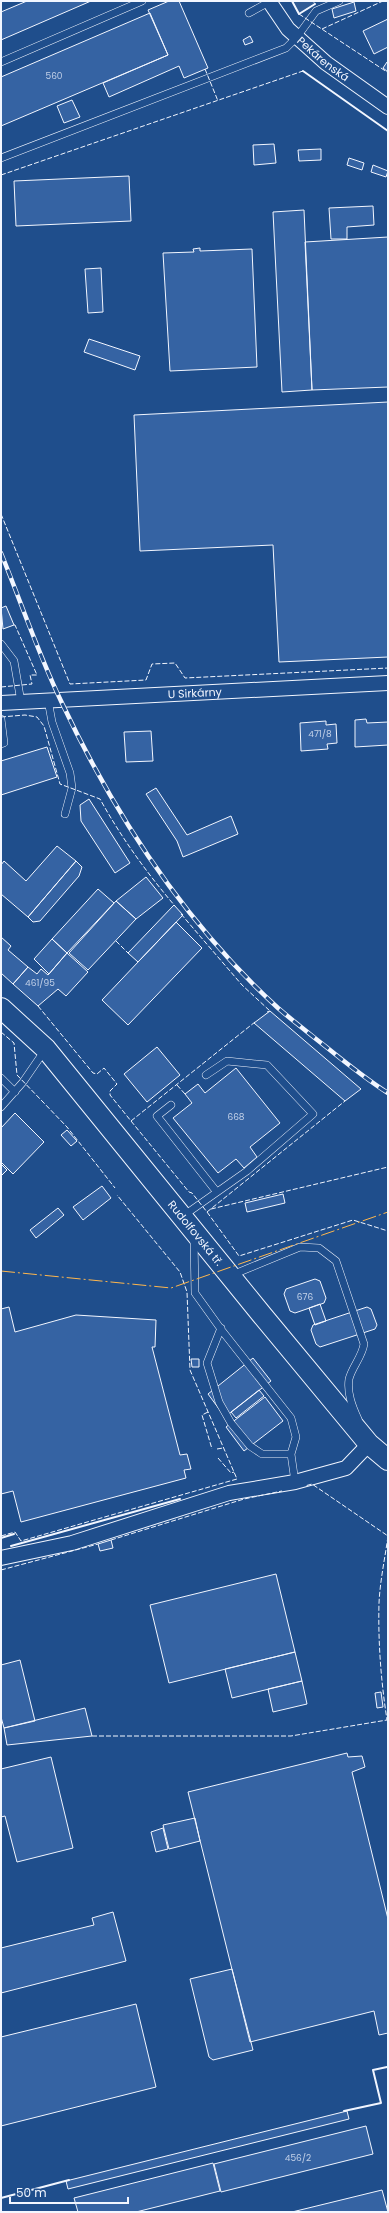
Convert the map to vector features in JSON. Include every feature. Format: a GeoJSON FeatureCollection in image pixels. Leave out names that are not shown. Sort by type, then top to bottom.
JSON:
{"type":"FeatureCollection","features":[{"type":"Feature","properties":{"kind":"main road","name":"Rudolfovská tř."},"geometry":{"type":"LineString","coordinates":[[1,1008],[46,1049],[230,1276],[370,1444],[388,1460]]}},
{"type":"Feature","properties":{"kind":"street","name":"Pekárenská"},"geometry":{"type":"LineString","coordinates":[[269,1],[288,29],[297,38],[326,63],[388,107]]}},
{"type":"Feature","properties":{"kind":"street","name":"U Sirkárny"},"geometry":{"type":"LineString","coordinates":[[1,703],[388,683]]}},
{"type":"Feature","properties":{"kind":"street"},"geometry":{"type":"LineString","coordinates":[[1,1558],[72,1543],[229,1493],[295,1482],[346,1468],[370,1444]]}},
{"type":"Feature","properties":{"kind":"lane"},"geometry":{"type":"LineString","coordinates":[[1,62],[142,1]]}},
{"type":"Feature","properties":{"kind":"lane"},"geometry":{"type":"LineString","coordinates":[[249,13],[269,1]]}},
{"type":"Feature","properties":{"kind":"lane"},"geometry":{"type":"LineString","coordinates":[[1,158],[286,48],[297,38],[316,11],[339,1]]}},
{"type":"Feature","properties":{"kind":"lane"},"geometry":{"type":"LineString","coordinates":[[1,644],[14,661],[21,702]]}},
{"type":"Feature","properties":{"kind":"lane"},"geometry":{"type":"LineString","coordinates":[[48,700],[52,722],[70,774],[72,788],[65,814]]}},
{"type":"Feature","properties":{"kind":"lane"},"geometry":{"type":"LineString","coordinates":[[1,719],[4,743],[1,744]]}},
{"type":"Feature","properties":{"kind":"lane"},"geometry":{"type":"LineString","coordinates":[[1,1107],[15,1092],[46,1049]]}},
{"type":"Feature","properties":{"kind":"lane"},"geometry":{"type":"LineString","coordinates":[[206,1075],[227,1061],[267,1065],[313,1114],[247,1171],[216,1191],[188,1224],[195,1293],[220,1328],[291,1418],[296,1437],[291,1454],[295,1482]]}},
{"type":"Feature","properties":{"kind":"lane"},"geometry":{"type":"LineString","coordinates":[[1,1078],[15,1092]]}},
{"type":"Feature","properties":{"kind":"lane"},"geometry":{"type":"LineString","coordinates":[[171,1105],[157,1116],[216,1191]]}},
{"type":"Feature","properties":{"kind":"lane"},"geometry":{"type":"LineString","coordinates":[[230,1276],[300,1247],[319,1248],[336,1261],[364,1344],[363,1353],[349,1378],[350,1401],[370,1444]]}},
{"type":"Feature","properties":{"kind":"lane"},"geometry":{"type":"LineString","coordinates":[[220,1328],[207,1363],[219,1402],[231,1423],[250,1446],[262,1454],[291,1454]]}},
{"type":"Feature","properties":{"kind":"shaded area"},"geometry":{"type":"Polygon","coordinates":[[[292,1],[313,1],[315,4],[299,14],[292,1]]]}},
{"type":"Feature","properties":{"kind":"building"},"geometry":{"type":"Polygon","coordinates":[[[27,1],[91,1],[1,40],[1,12],[27,1]]]}},
{"type":"Feature","properties":{"kind":"building"},"geometry":{"type":"Polygon","coordinates":[[[169,1],[179,1],[208,68],[184,78],[179,66],[109,97],[103,83],[168,55],[148,10],[169,1]]]}},
{"type":"Feature","properties":{"kind":"building"},"geometry":{"type":"Polygon","coordinates":[[[354,2],[356,11],[334,18],[332,9],[354,2]]]}},
{"type":"Feature","properties":{"kind":"building"},"geometry":{"type":"Polygon","coordinates":[[[150,13],[168,55],[1,126],[1,77],[150,13]]]}},
{"type":"Feature","properties":{"kind":"building"},"geometry":{"type":"Polygon","coordinates":[[[388,19],[388,47],[374,54],[363,31],[388,19]]]}},
{"type":"Feature","properties":{"kind":"building"},"geometry":{"type":"Polygon","coordinates":[[[250,36],[253,42],[245,45],[243,40],[250,36]]]}},
{"type":"Feature","properties":{"kind":"building"},"geometry":{"type":"Polygon","coordinates":[[[388,62],[388,72],[383,68],[388,62]]]}},
{"type":"Feature","properties":{"kind":"building"},"geometry":{"type":"Polygon","coordinates":[[[72,100],[80,117],[64,123],[57,106],[72,100]]]}},
{"type":"Feature","properties":{"kind":"building"},"geometry":{"type":"Polygon","coordinates":[[[274,144],[276,163],[254,165],[253,145],[274,144]]]}},
{"type":"Feature","properties":{"kind":"building"},"geometry":{"type":"Polygon","coordinates":[[[321,149],[321,160],[299,161],[298,150],[321,149]]]}},
{"type":"Feature","properties":{"kind":"building"},"geometry":{"type":"Polygon","coordinates":[[[349,158],[364,163],[362,170],[347,165],[349,158]]]}},
{"type":"Feature","properties":{"kind":"building"},"geometry":{"type":"Polygon","coordinates":[[[373,165],[388,171],[386,177],[371,172],[373,165]]]}},
{"type":"Feature","properties":{"kind":"building"},"geometry":{"type":"Polygon","coordinates":[[[129,176],[131,221],[16,226],[14,181],[129,176]]]}},
{"type":"Feature","properties":{"kind":"building"},"geometry":{"type":"Polygon","coordinates":[[[373,206],[374,225],[347,227],[347,239],[331,239],[329,208],[373,206]]]}},
{"type":"Feature","properties":{"kind":"building"},"geometry":{"type":"Polygon","coordinates":[[[304,210],[312,390],[282,392],[273,212],[304,210]]]}},
{"type":"Feature","properties":{"kind":"building"},"geometry":{"type":"Polygon","coordinates":[[[388,237],[388,387],[312,390],[305,242],[388,237]]]}},
{"type":"Feature","properties":{"kind":"building"},"geometry":{"type":"Polygon","coordinates":[[[200,248],[200,251],[252,249],[257,367],[170,371],[163,253],[194,252],[193,249],[200,248]]]}},
{"type":"Feature","properties":{"kind":"building"},"geometry":{"type":"Polygon","coordinates":[[[101,268],[103,312],[88,313],[85,269],[101,268]]]}},
{"type":"Feature","properties":{"kind":"building"},"geometry":{"type":"Polygon","coordinates":[[[89,339],[140,356],[135,370],[84,352],[89,339]]]}},
{"type":"Feature","properties":{"kind":"building"},"geometry":{"type":"Polygon","coordinates":[[[388,402],[388,657],[279,662],[273,545],[140,551],[134,415],[388,402]]]}},
{"type":"Feature","properties":{"kind":"building"},"geometry":{"type":"Polygon","coordinates":[[[6,606],[14,625],[3,629],[1,608],[6,606]]]}},
{"type":"Feature","properties":{"kind":"building"},"geometry":{"type":"Polygon","coordinates":[[[366,719],[367,723],[388,722],[388,745],[355,747],[355,720],[366,719]]]}},
{"type":"Feature","properties":{"kind":"building"},"geometry":{"type":"Polygon","coordinates":[[[326,721],[326,725],[336,724],[337,743],[327,744],[328,749],[301,751],[300,723],[326,721]]]}},
{"type":"Feature","properties":{"kind":"building"},"geometry":{"type":"Polygon","coordinates":[[[151,731],[153,761],[126,762],[124,732],[151,731]]]}},
{"type":"Feature","properties":{"kind":"building"},"geometry":{"type":"Polygon","coordinates":[[[47,747],[57,777],[1,795],[1,761],[47,747]]]}},
{"type":"Feature","properties":{"kind":"building"},"geometry":{"type":"Polygon","coordinates":[[[156,788],[187,835],[231,816],[238,834],[183,857],[177,841],[146,794],[156,788]]]}},
{"type":"Feature","properties":{"kind":"building"},"geometry":{"type":"Polygon","coordinates":[[[89,799],[130,863],[115,873],[81,821],[80,805],[89,799]]]}},
{"type":"Feature","properties":{"kind":"building"},"geometry":{"type":"Polygon","coordinates":[[[57,846],[76,861],[28,917],[1,894],[1,865],[4,861],[26,881],[57,846]]]}},
{"type":"Feature","properties":{"kind":"building"},"geometry":{"type":"Polygon","coordinates":[[[76,861],[82,867],[79,876],[40,921],[33,922],[28,917],[76,861]]]}},
{"type":"Feature","properties":{"kind":"building"},"geometry":{"type":"Polygon","coordinates":[[[146,877],[163,898],[136,919],[116,901],[146,877]]]}},
{"type":"Feature","properties":{"kind":"building"},"geometry":{"type":"Polygon","coordinates":[[[98,889],[114,903],[67,953],[52,939],[98,889]]]}},
{"type":"Feature","properties":{"kind":"building"},"geometry":{"type":"Polygon","coordinates":[[[116,901],[136,919],[88,970],[69,953],[116,901]]]}},
{"type":"Feature","properties":{"kind":"building"},"geometry":{"type":"Polygon","coordinates":[[[174,905],[183,915],[138,962],[128,953],[174,905]]]}},
{"type":"Feature","properties":{"kind":"building"},"geometry":{"type":"Polygon","coordinates":[[[176,922],[202,948],[128,1025],[102,1000],[176,922]]]}},
{"type":"Feature","properties":{"kind":"building"},"geometry":{"type":"Polygon","coordinates":[[[1,937],[11,946],[8,950],[28,967],[13,984],[1,973],[1,937]]]}},
{"type":"Feature","properties":{"kind":"building"},"geometry":{"type":"Polygon","coordinates":[[[52,939],[67,953],[49,974],[34,959],[52,939]]]}},
{"type":"Feature","properties":{"kind":"building"},"geometry":{"type":"Polygon","coordinates":[[[67,953],[88,972],[66,996],[58,989],[38,1006],[13,984],[28,967],[37,974],[41,969],[48,975],[67,953]]]}},
{"type":"Feature","properties":{"kind":"building"},"geometry":{"type":"Polygon","coordinates":[[[270,1011],[361,1089],[345,1101],[254,1023],[270,1011]]]}},
{"type":"Feature","properties":{"kind":"building"},"geometry":{"type":"Polygon","coordinates":[[[157,1047],[180,1075],[147,1102],[124,1074],[157,1047]]]}},
{"type":"Feature","properties":{"kind":"building"},"geometry":{"type":"Polygon","coordinates":[[[236,1068],[280,1123],[250,1147],[257,1157],[244,1168],[236,1159],[218,1173],[173,1118],[192,1103],[185,1094],[198,1084],[205,1093],[236,1068]]]}},
{"type":"Feature","properties":{"kind":"building"},"geometry":{"type":"Polygon","coordinates":[[[15,1113],[44,1142],[13,1174],[1,1162],[1,1128],[15,1113]]]}},
{"type":"Feature","properties":{"kind":"building"},"geometry":{"type":"Polygon","coordinates":[[[67,1130],[77,1141],[71,1146],[61,1135],[67,1130]]]}},
{"type":"Feature","properties":{"kind":"building"},"geometry":{"type":"Polygon","coordinates":[[[1,1164],[7,1170],[1,1176],[1,1164]]]}},
{"type":"Feature","properties":{"kind":"building"},"geometry":{"type":"Polygon","coordinates":[[[102,1186],[111,1198],[83,1220],[73,1207],[102,1186]]]}},
{"type":"Feature","properties":{"kind":"building"},"geometry":{"type":"Polygon","coordinates":[[[283,1194],[285,1203],[247,1212],[245,1203],[283,1194]]]}},
{"type":"Feature","properties":{"kind":"building"},"geometry":{"type":"Polygon","coordinates":[[[58,1208],[64,1215],[36,1238],[30,1230],[58,1208]]]}},
{"type":"Feature","properties":{"kind":"building"},"geometry":{"type":"Polygon","coordinates":[[[315,1279],[320,1281],[326,1298],[324,1303],[295,1313],[290,1311],[284,1294],[286,1289],[315,1279]]]}},
{"type":"Feature","properties":{"kind":"building"},"geometry":{"type":"Polygon","coordinates":[[[320,1304],[326,1321],[315,1325],[309,1308],[320,1304]]]}},
{"type":"Feature","properties":{"kind":"building"},"geometry":{"type":"Polygon","coordinates":[[[9,1307],[15,1332],[76,1315],[156,1320],[155,1347],[152,1347],[180,1455],[187,1454],[191,1469],[184,1470],[186,1478],[21,1522],[13,1491],[1,1494],[1,1309],[9,1307]]]}},
{"type":"Feature","properties":{"kind":"building"},"geometry":{"type":"Polygon","coordinates":[[[367,1307],[371,1309],[377,1325],[375,1329],[320,1347],[316,1344],[311,1330],[313,1325],[367,1307]]]}},
{"type":"Feature","properties":{"kind":"building"},"geometry":{"type":"Polygon","coordinates":[[[253,1358],[271,1381],[225,1417],[208,1394],[253,1358]]]}},
{"type":"Feature","properties":{"kind":"building"},"geometry":{"type":"Polygon","coordinates":[[[191,1359],[199,1359],[199,1367],[192,1367],[191,1359]]]}},
{"type":"Feature","properties":{"kind":"building"},"geometry":{"type":"Polygon","coordinates":[[[259,1390],[264,1396],[236,1418],[231,1412],[259,1390]]]}},
{"type":"Feature","properties":{"kind":"building"},"geometry":{"type":"Polygon","coordinates":[[[265,1397],[283,1421],[244,1451],[226,1427],[265,1397]]]}},
{"type":"Feature","properties":{"kind":"building"},"geometry":{"type":"Polygon","coordinates":[[[111,1540],[113,1548],[100,1551],[98,1544],[111,1540]]]}},
{"type":"Feature","properties":{"kind":"building"},"geometry":{"type":"Polygon","coordinates":[[[276,1574],[295,1652],[169,1683],[150,1605],[276,1574]]]}},
{"type":"Feature","properties":{"kind":"building"},"geometry":{"type":"Polygon","coordinates":[[[295,1652],[302,1681],[232,1698],[225,1669],[295,1652]]]}},
{"type":"Feature","properties":{"kind":"building"},"geometry":{"type":"Polygon","coordinates":[[[20,1660],[35,1721],[4,1728],[1,1717],[1,1665],[20,1660]]]}},
{"type":"Feature","properties":{"kind":"building"},"geometry":{"type":"Polygon","coordinates":[[[302,1681],[307,1704],[273,1712],[268,1689],[302,1681]]]}},
{"type":"Feature","properties":{"kind":"building"},"geometry":{"type":"Polygon","coordinates":[[[381,1692],[383,1707],[377,1708],[375,1693],[381,1692]]]}},
{"type":"Feature","properties":{"kind":"building"},"geometry":{"type":"Polygon","coordinates":[[[85,1708],[92,1736],[7,1745],[4,1728],[85,1708]]]}},
{"type":"Feature","properties":{"kind":"building"},"geometry":{"type":"Polygon","coordinates":[[[347,1753],[348,1757],[362,1756],[365,1767],[352,1772],[388,1919],[388,2033],[379,2035],[374,2011],[250,2042],[188,1792],[347,1753]]]}},
{"type":"Feature","properties":{"kind":"building"},"geometry":{"type":"Polygon","coordinates":[[[51,1757],[73,1848],[17,1862],[5,1816],[1,1817],[1,1769],[51,1757]]]}},
{"type":"Feature","properties":{"kind":"building"},"geometry":{"type":"Polygon","coordinates":[[[195,1818],[200,1841],[169,1849],[163,1825],[195,1818]]]}},
{"type":"Feature","properties":{"kind":"building"},"geometry":{"type":"Polygon","coordinates":[[[163,1828],[168,1849],[156,1852],[151,1832],[163,1828]]]}},
{"type":"Feature","properties":{"kind":"building"},"geometry":{"type":"Polygon","coordinates":[[[113,1912],[126,1961],[1,1993],[1,1948],[94,1925],[92,1918],[113,1912]]]}},
{"type":"Feature","properties":{"kind":"building"},"geometry":{"type":"Polygon","coordinates":[[[232,1969],[253,2050],[213,2060],[209,2057],[190,1979],[232,1969]]]}},
{"type":"Feature","properties":{"kind":"building"},"geometry":{"type":"Polygon","coordinates":[[[136,2004],[156,2087],[1,2126],[1,2037],[136,2004]]]}},
{"type":"Feature","properties":{"kind":"building"},"geometry":{"type":"Polygon","coordinates":[[[347,2111],[349,2119],[68,2189],[66,2181],[347,2111]]]}},
{"type":"Feature","properties":{"kind":"building"},"geometry":{"type":"Polygon","coordinates":[[[366,2126],[373,2154],[221,2192],[214,2164],[366,2126]]]}},
{"type":"Feature","properties":{"kind":"building"},"geometry":{"type":"Polygon","coordinates":[[[213,2163],[220,2191],[136,2212],[78,2212],[74,2198],[213,2163]]]}},
{"type":"Feature","properties":{"kind":"building"},"geometry":{"type":"Polygon","coordinates":[[[382,2190],[388,2212],[292,2212],[382,2190]]]}},
{"type":"Feature","properties":{"kind":"railway"},"geometry":{"type":"LineString","coordinates":[[1,553],[45,665],[61,701],[104,785],[154,865],[212,940],[244,975],[290,1018],[356,1071],[388,1093]]}},
{"type":"Feature","properties":{"kind":"fence"},"geometry":{"type":"LineString","coordinates":[[322,29],[383,1]]}},
{"type":"Feature","properties":{"kind":"fence"},"geometry":{"type":"LineString","coordinates":[[299,14],[387,72]]}},
{"type":"Feature","properties":{"kind":"fence"},"geometry":{"type":"LineString","coordinates":[[205,69],[218,101]]}},
{"type":"Feature","properties":{"kind":"fence"},"geometry":{"type":"LineString","coordinates":[[1,175],[303,71]]}},
{"type":"Feature","properties":{"kind":"fence"},"geometry":{"type":"LineString","coordinates":[[1,514],[70,684],[146,680],[152,664],[175,663],[185,678],[388,668]]}},
{"type":"Feature","properties":{"kind":"fence"},"geometry":{"type":"LineString","coordinates":[[1,687],[32,684],[30,675],[37,675],[14,625]]}},
{"type":"Feature","properties":{"kind":"fence"},"geometry":{"type":"LineString","coordinates":[[1,717],[25,715],[37,717],[44,726],[60,784],[100,799],[134,854],[175,906]]}},
{"type":"Feature","properties":{"kind":"fence"},"geometry":{"type":"LineString","coordinates":[[181,914],[242,985],[270,1011],[267,1012]]}},
{"type":"Feature","properties":{"kind":"fence"},"geometry":{"type":"LineString","coordinates":[[116,941],[129,954]]}},
{"type":"Feature","properties":{"kind":"fence"},"geometry":{"type":"LineString","coordinates":[[38,1006],[93,1073],[97,1074],[104,1068],[117,1084],[110,1091],[110,1095],[131,1121],[255,1022]]}},
{"type":"Feature","properties":{"kind":"fence"},"geometry":{"type":"LineString","coordinates":[[1,1032],[14,1043],[17,1075],[67,1127],[115,1188]]}},
{"type":"Feature","properties":{"kind":"fence"},"geometry":{"type":"LineString","coordinates":[[177,1085],[185,1094]]}},
{"type":"Feature","properties":{"kind":"fence"},"geometry":{"type":"LineString","coordinates":[[131,1121],[207,1212],[345,1101]]}},
{"type":"Feature","properties":{"kind":"fence"},"geometry":{"type":"LineString","coordinates":[[211,1209],[388,1167]]}},
{"type":"Feature","properties":{"kind":"fence"},"geometry":{"type":"LineString","coordinates":[[1,1536],[15,1532],[21,1541],[237,1479],[190,1370],[187,1292],[180,1272],[117,1195]]}},
{"type":"Feature","properties":{"kind":"fence"},"geometry":{"type":"LineString","coordinates":[[207,1212],[239,1256],[353,1220],[388,1231]]}},
{"type":"Feature","properties":{"kind":"fence"},"geometry":{"type":"LineString","coordinates":[[208,1412],[202,1415],[212,1449]]}},
{"type":"Feature","properties":{"kind":"fence"},"geometry":{"type":"LineString","coordinates":[[217,1449],[223,1448]]}},
{"type":"Feature","properties":{"kind":"fence"},"geometry":{"type":"LineString","coordinates":[[218,1458],[231,1473],[234,1472]]}},
{"type":"Feature","properties":{"kind":"fence"},"geometry":{"type":"LineString","coordinates":[[92,1736],[291,1736],[387,1720],[380,1662],[379,1603],[380,1586],[388,1536],[312,1484],[305,1486]]}},
{"type":"Feature","properties":{"kind":"fence"},"geometry":{"type":"LineString","coordinates":[[111,1540],[244,1499],[282,1491]]}},
{"type":"Feature","properties":{"kind":"fence"},"geometry":{"type":"LineString","coordinates":[[1,1570],[98,1544]]}},
{"type":"Feature","properties":{"kind":"wall"},"geometry":{"type":"LineString","coordinates":[[292,1],[299,14],[315,4]]}},
{"type":"Feature","properties":{"kind":"wall"},"geometry":{"type":"LineString","coordinates":[[303,71],[388,131]]}},
{"type":"Feature","properties":{"kind":"wall"},"geometry":{"type":"LineString","coordinates":[[11,1546],[180,1499]]}},
{"type":"Feature","properties":{"kind":"wall"},"geometry":{"type":"LineString","coordinates":[[1,1538],[14,1534]]}},
{"type":"Feature","properties":{"kind":"wall"},"geometry":{"type":"LineString","coordinates":[[344,2111],[381,2103],[373,2070],[387,2067]]}},
{"type":"Feature","properties":{"kind":"wall"},"geometry":{"type":"LineString","coordinates":[[1,2198],[69,2180]]}},
{"type":"Feature","properties":{"kind":"power"},"geometry":{"type":"LineString","coordinates":[[1,1271],[171,1288],[388,1212]]}}]}
